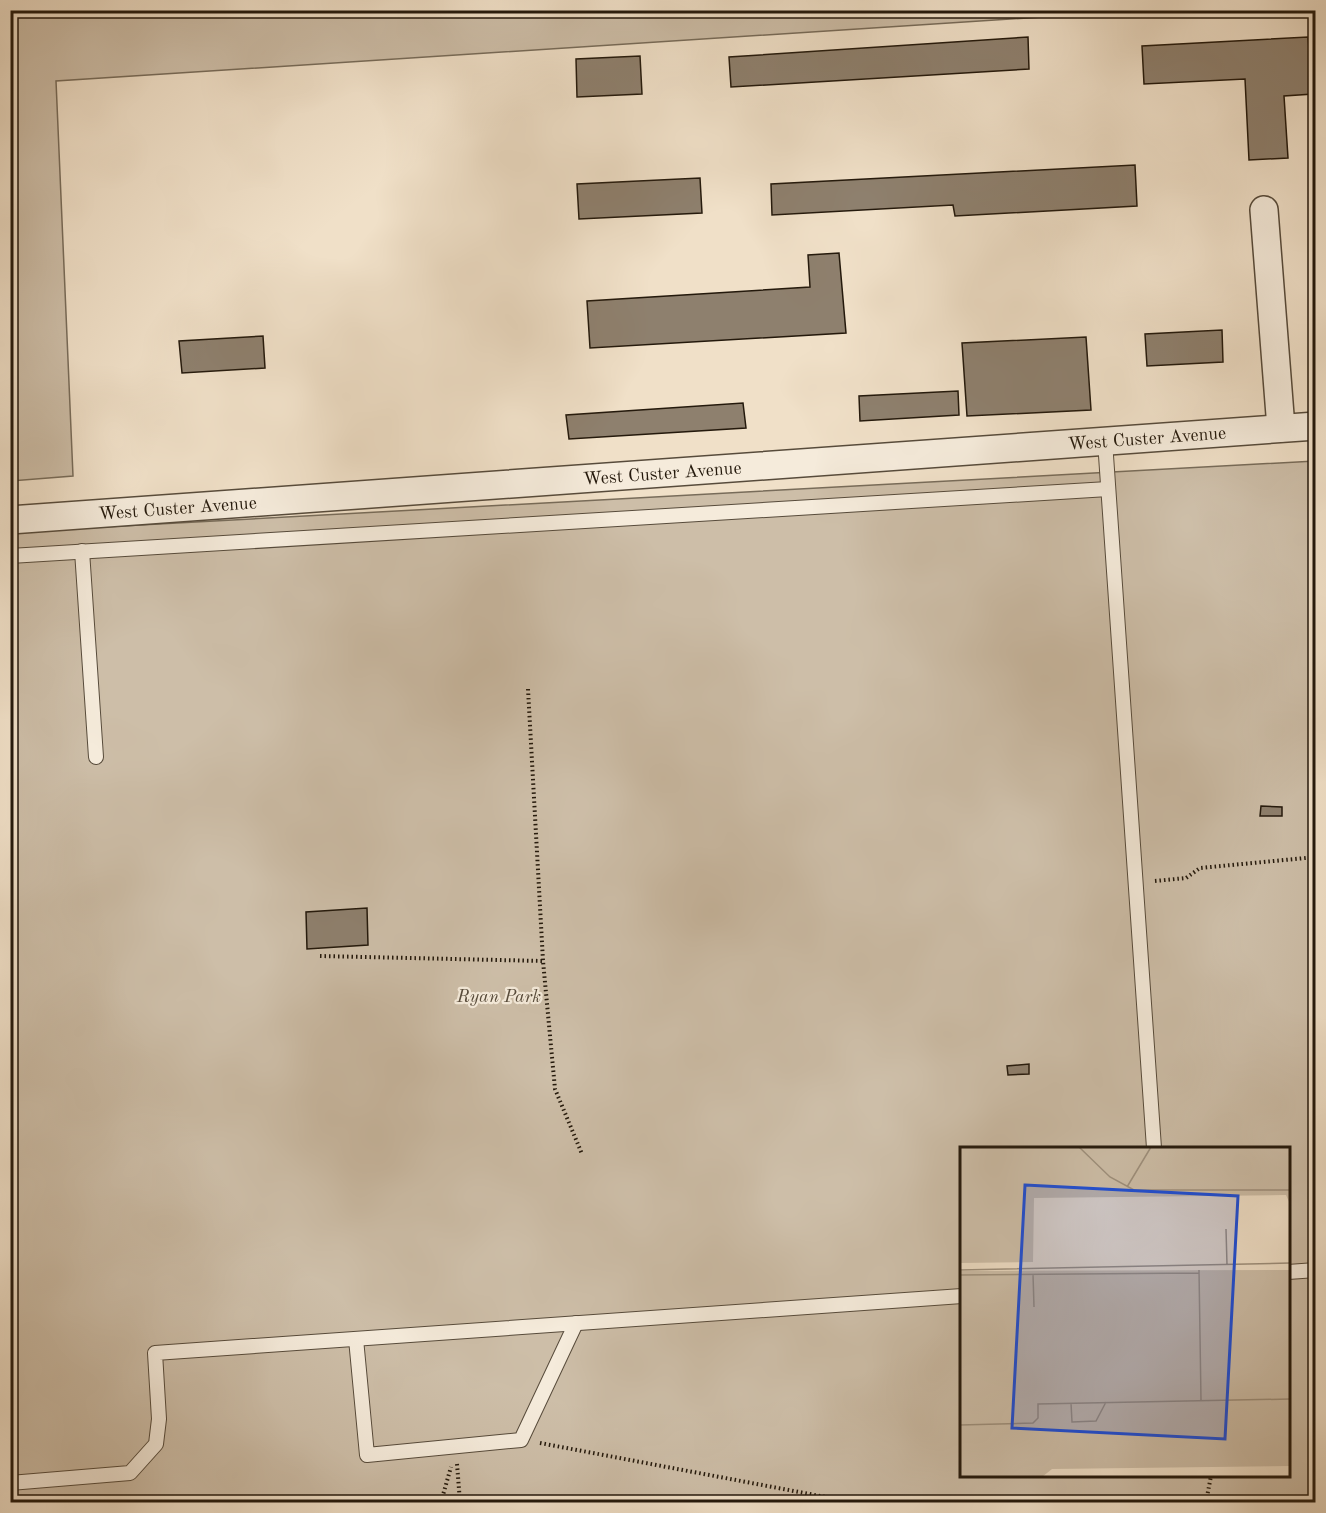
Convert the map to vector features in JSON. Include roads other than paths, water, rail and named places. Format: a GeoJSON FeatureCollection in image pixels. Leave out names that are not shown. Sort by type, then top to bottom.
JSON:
{"type":"FeatureCollection","features":[{"type":"Feature","properties":{"kind":"street"},"geometry":{"type":"LineString","coordinates":[[1264,210],[1281,428]]}},
{"type":"Feature","properties":{"kind":"street","name":"West Custer Avenue"},"geometry":{"type":"LineString","coordinates":[[10,520],[1316,426]]}},
{"type":"Feature","properties":{"kind":"lane"},"geometry":{"type":"LineString","coordinates":[[1105,441],[1154,1147]]}},
{"type":"Feature","properties":{"kind":"lane"},"geometry":{"type":"LineString","coordinates":[[10,556],[1108,489]]}},
{"type":"Feature","properties":{"kind":"lane"},"geometry":{"type":"LineString","coordinates":[[82,551],[96,757]]}},
{"type":"Feature","properties":{"kind":"lane"},"geometry":{"type":"LineString","coordinates":[[1290,1272],[1316,1270]]}},
{"type":"Feature","properties":{"kind":"lane"},"geometry":{"type":"LineString","coordinates":[[10,1483],[130,1473],[156,1444],[159,1419],[154,1353],[960,1296]]}},
{"type":"Feature","properties":{"kind":"lane"},"geometry":{"type":"LineString","coordinates":[[356,1339],[367,1455],[521,1440],[576,1323]]}},
{"type":"Feature","properties":{"kind":"park label","name":"Ryan Park"},"geometry":{"type":"Point","coordinates":[499,996]}}]}
